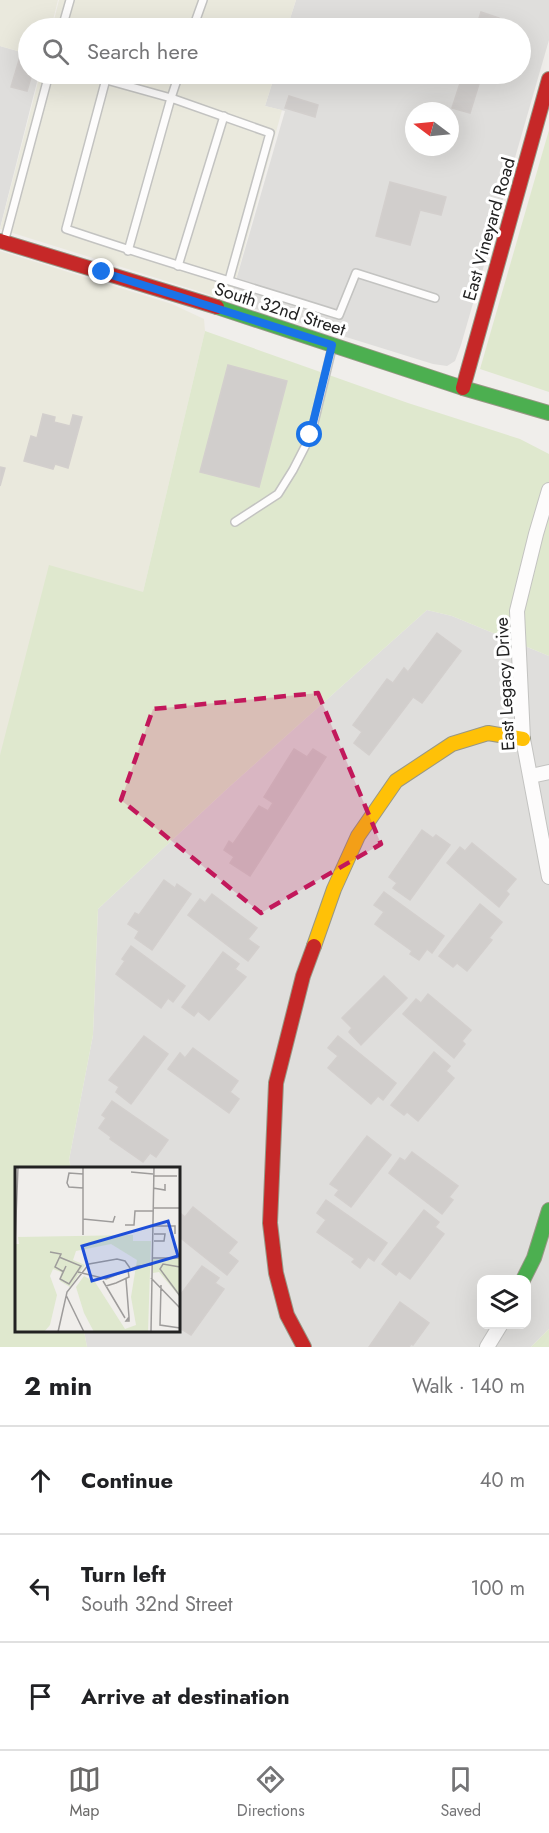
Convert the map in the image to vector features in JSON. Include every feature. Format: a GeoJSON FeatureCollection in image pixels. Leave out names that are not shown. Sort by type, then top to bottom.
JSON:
{"type":"FeatureCollection","features":[{"type":"Feature","properties":{"kind":"street","name":"East Vineyard Road"},"geometry":{"type":"LineString","coordinates":[[463,388],[549,79]]}},
{"type":"Feature","properties":{"kind":"street","name":"South 32nd Street"},"geometry":{"type":"LineString","coordinates":[[2,241],[226,310],[463,388],[549,413]]}},
{"type":"Feature","properties":{"kind":"street","name":"East Legacy Drive"},"geometry":{"type":"LineString","coordinates":[[549,490],[517,611],[523,739],[549,877]]}},
{"type":"Feature","properties":{"kind":"street"},"geometry":{"type":"LineString","coordinates":[[304,1347],[288,1315],[276,1274],[270,1223],[276,1083],[303,976],[334,889],[358,836],[396,781],[452,744],[488,733],[523,739]]}},
{"type":"Feature","properties":{"kind":"street"},"geometry":{"type":"LineString","coordinates":[[531,776],[549,772]]}},
{"type":"Feature","properties":{"kind":"street"},"geometry":{"type":"LineString","coordinates":[[526,1275],[549,1210]]}},
{"type":"Feature","properties":{"kind":"street"},"geometry":{"type":"LineString","coordinates":[[487,1347],[498,1329]]}},
{"type":"Feature","properties":{"kind":"lane"},"geometry":{"type":"LineString","coordinates":[[65,18],[70,0]]}},
{"type":"Feature","properties":{"kind":"lane"},"geometry":{"type":"LineString","coordinates":[[197,18],[203,0]]}},
{"type":"Feature","properties":{"kind":"lane"},"geometry":{"type":"LineString","coordinates":[[2,241],[46,84]]}},
{"type":"Feature","properties":{"kind":"lane"},"geometry":{"type":"LineString","coordinates":[[105,84],[66,229],[128,251],[339,315],[356,273],[435,298]]}},
{"type":"Feature","properties":{"kind":"lane"},"geometry":{"type":"LineString","coordinates":[[123,84],[171,98],[270,133],[229,280]]}},
{"type":"Feature","properties":{"kind":"lane"},"geometry":{"type":"LineString","coordinates":[[128,251],[176,84]]}},
{"type":"Feature","properties":{"kind":"lane"},"geometry":{"type":"LineString","coordinates":[[178,266],[224,116]]}},
{"type":"Feature","properties":{"kind":"lane"},"geometry":{"type":"LineString","coordinates":[[235,522],[278,494],[293,470],[310,435],[332,345]]}},
{"type":"Feature","properties":{"kind":"highlighted area"},"geometry":{"type":"Polygon","coordinates":[[[318,693],[381,844],[261,913],[121,800],[153,709],[318,693]]]}},
{"type":"Feature","properties":{"kind":"shaded area"},"geometry":{"type":"Polygon","coordinates":[[[0,0],[58,0],[54,18],[18,18],[18,51],[0,46],[0,0]]]}},
{"type":"Feature","properties":{"kind":"shaded area"},"geometry":{"type":"Polygon","coordinates":[[[59,0],[296,0],[290,18],[54,18],[59,0]]]}},
{"type":"Feature","properties":{"kind":"shaded area"},"geometry":{"type":"Polygon","coordinates":[[[296,0],[549,0],[549,40],[455,361],[447,366],[433,364],[230,301],[285,111],[265,106],[272,84],[531,84],[531,18],[290,18],[296,0]]]}},
{"type":"Feature","properties":{"kind":"shaded area"},"geometry":{"type":"Polygon","coordinates":[[[0,46],[18,51],[18,84],[36,84],[0,228],[0,46]]]}},
{"type":"Feature","properties":{"kind":"shaded area"},"geometry":{"type":"Polygon","coordinates":[[[37,84],[272,84],[265,106],[282,110],[230,301],[0,229],[37,84]]]}},
{"type":"Feature","properties":{"kind":"shaded area"},"geometry":{"type":"Polygon","coordinates":[[[0,251],[172,304],[204,319],[205,331],[143,592],[0,755],[0,251]]]}},
{"type":"Feature","properties":{"kind":"shaded area"},"geometry":{"type":"Polygon","coordinates":[[[427,610],[452,616],[549,656],[549,1329],[531,1347],[87,1347],[84,1332],[180,1332],[180,1167],[71,1167],[69,1160],[93,1035],[98,909],[228,788],[427,610]]]}},
{"type":"Feature","properties":{"kind":"green space"},"geometry":{"type":"Polygon","coordinates":[[[549,130],[549,392],[480,369],[549,130]]]}},
{"type":"Feature","properties":{"kind":"green space"},"geometry":{"type":"Polygon","coordinates":[[[205,331],[408,403],[520,439],[549,454],[549,656],[452,616],[427,610],[228,788],[98,909],[93,1035],[69,1160],[71,1167],[15,1167],[15,1332],[84,1332],[87,1347],[0,1347],[0,755],[49,565],[143,592],[205,331]]]}},
{"type":"Feature","properties":{"kind":"green space"},"geometry":{"type":"Polygon","coordinates":[[[549,1329],[549,1347],[531,1347],[549,1329]]]}},
{"type":"Feature","properties":{"kind":"building"},"geometry":{"type":"Polygon","coordinates":[[[481,12],[499,18],[479,18],[481,12]]]}},
{"type":"Feature","properties":{"kind":"building"},"geometry":{"type":"Polygon","coordinates":[[[18,63],[18,84],[29,84],[27,91],[11,87],[18,63]]]}},
{"type":"Feature","properties":{"kind":"building"},"geometry":{"type":"Polygon","coordinates":[[[460,84],[479,84],[470,113],[459,110],[459,102],[454,102],[460,84]]]}},
{"type":"Feature","properties":{"kind":"building"},"geometry":{"type":"Polygon","coordinates":[[[289,96],[318,105],[315,117],[285,108],[289,96]]]}},
{"type":"Feature","properties":{"kind":"building"},"geometry":{"type":"Polygon","coordinates":[[[390,182],[446,197],[441,215],[420,210],[410,245],[376,236],[390,182]]]}},
{"type":"Feature","properties":{"kind":"building"},"geometry":{"type":"Polygon","coordinates":[[[228,365],[287,381],[259,487],[200,472],[228,365]]]}},
{"type":"Feature","properties":{"kind":"building"},"geometry":{"type":"Polygon","coordinates":[[[43,414],[55,417],[54,422],[70,426],[73,415],[82,417],[68,468],[55,464],[53,469],[24,461],[31,436],[37,438],[43,414]]]}},
{"type":"Feature","properties":{"kind":"building"},"geometry":{"type":"Polygon","coordinates":[[[0,467],[5,468],[0,486],[0,467]]]}},
{"type":"Feature","properties":{"kind":"building"},"geometry":{"type":"Polygon","coordinates":[[[437,633],[461,651],[422,703],[413,697],[369,755],[354,743],[362,732],[353,725],[387,679],[393,683],[404,668],[408,672],[437,633]]]}},
{"type":"Feature","properties":{"kind":"building"},"geometry":{"type":"Polygon","coordinates":[[[294,749],[307,757],[313,749],[326,757],[250,876],[230,863],[234,857],[224,850],[229,841],[233,844],[259,806],[268,811],[273,803],[264,797],[294,749]]]}},
{"type":"Feature","properties":{"kind":"building"},"geometry":{"type":"Polygon","coordinates":[[[422,830],[433,838],[436,835],[450,845],[410,900],[393,888],[397,883],[389,877],[422,830]]]}},
{"type":"Feature","properties":{"kind":"building"},"geometry":{"type":"Polygon","coordinates":[[[472,843],[516,879],[506,891],[509,894],[499,907],[447,863],[460,847],[465,851],[472,843]]]}},
{"type":"Feature","properties":{"kind":"building"},"geometry":{"type":"Polygon","coordinates":[[[164,880],[175,888],[177,884],[191,894],[152,950],[135,938],[139,931],[128,924],[135,913],[139,915],[164,880]]]}},
{"type":"Feature","properties":{"kind":"building"},"geometry":{"type":"Polygon","coordinates":[[[384,892],[444,936],[432,953],[427,949],[419,960],[410,954],[412,951],[375,924],[384,912],[374,905],[384,892]]]}},
{"type":"Feature","properties":{"kind":"building"},"geometry":{"type":"Polygon","coordinates":[[[212,894],[257,928],[248,939],[259,947],[248,961],[188,915],[200,899],[205,903],[212,894]]]}},
{"type":"Feature","properties":{"kind":"building"},"geometry":{"type":"Polygon","coordinates":[[[480,904],[502,922],[489,938],[492,940],[467,971],[457,963],[453,967],[439,956],[480,904]]]}},
{"type":"Feature","properties":{"kind":"building"},"geometry":{"type":"Polygon","coordinates":[[[131,946],[185,986],[173,1002],[168,998],[161,1008],[116,974],[131,946]]]}},
{"type":"Feature","properties":{"kind":"building"},"geometry":{"type":"Polygon","coordinates":[[[223,952],[239,964],[235,969],[246,977],[209,1020],[198,1011],[194,1016],[182,1007],[223,952]]]}},
{"type":"Feature","properties":{"kind":"building"},"geometry":{"type":"Polygon","coordinates":[[[384,976],[407,998],[361,1045],[349,1032],[352,1028],[342,1018],[384,976]]]}},
{"type":"Feature","properties":{"kind":"building"},"geometry":{"type":"Polygon","coordinates":[[[428,994],[471,1030],[462,1041],[465,1044],[454,1058],[403,1014],[416,999],[421,1003],[428,994]]]}},
{"type":"Feature","properties":{"kind":"building"},"geometry":{"type":"Polygon","coordinates":[[[144,1036],[168,1054],[131,1104],[116,1092],[119,1087],[109,1080],[144,1036]]]}},
{"type":"Feature","properties":{"kind":"building"},"geometry":{"type":"Polygon","coordinates":[[[338,1036],[396,1083],[383,1100],[378,1096],[371,1104],[328,1068],[338,1056],[328,1048],[338,1036]]]}},
{"type":"Feature","properties":{"kind":"building"},"geometry":{"type":"Polygon","coordinates":[[[193,1048],[238,1081],[230,1092],[239,1099],[229,1113],[168,1069],[180,1053],[185,1058],[193,1048]]]}},
{"type":"Feature","properties":{"kind":"building"},"geometry":{"type":"Polygon","coordinates":[[[434,1052],[450,1066],[446,1071],[454,1078],[418,1121],[407,1112],[404,1115],[391,1105],[434,1052]]]}},
{"type":"Feature","properties":{"kind":"building"},"geometry":{"type":"Polygon","coordinates":[[[112,1101],[168,1140],[156,1157],[150,1153],[143,1162],[110,1139],[111,1137],[99,1128],[106,1118],[102,1115],[112,1101]]]}},
{"type":"Feature","properties":{"kind":"building"},"geometry":{"type":"Polygon","coordinates":[[[367,1136],[391,1155],[351,1207],[335,1195],[339,1190],[330,1184],[367,1136]]]}},
{"type":"Feature","properties":{"kind":"building"},"geometry":{"type":"Polygon","coordinates":[[[412,1152],[458,1186],[449,1197],[453,1200],[442,1214],[389,1173],[400,1158],[405,1161],[412,1152]]]}},
{"type":"Feature","properties":{"kind":"building"},"geometry":{"type":"Polygon","coordinates":[[[326,1200],[387,1243],[374,1261],[368,1257],[360,1268],[352,1262],[355,1259],[317,1232],[326,1220],[317,1213],[326,1200]]]}},
{"type":"Feature","properties":{"kind":"building"},"geometry":{"type":"Polygon","coordinates":[[[193,1207],[237,1242],[228,1253],[238,1261],[227,1275],[180,1238],[180,1213],[185,1217],[193,1207]]]}},
{"type":"Feature","properties":{"kind":"building"},"geometry":{"type":"Polygon","coordinates":[[[424,1210],[439,1222],[435,1227],[444,1234],[410,1279],[399,1271],[396,1275],[382,1264],[424,1210]]]}},
{"type":"Feature","properties":{"kind":"building"},"geometry":{"type":"Polygon","coordinates":[[[202,1266],[219,1278],[215,1283],[224,1289],[191,1335],[180,1328],[180,1295],[202,1266]]]}},
{"type":"Feature","properties":{"kind":"building"},"geometry":{"type":"Polygon","coordinates":[[[400,1302],[429,1323],[409,1347],[369,1347],[400,1302]]]}},
{"type":"Feature","properties":{"kind":"traffic: fast"},"geometry":{"type":"LineString","coordinates":[[217,307],[463,388],[549,413]]}},
{"type":"Feature","properties":{"kind":"traffic: fast"},"geometry":{"type":"LineString","coordinates":[[526,1275],[534,1258],[549,1210]]}},
{"type":"Feature","properties":{"kind":"traffic: slow"},"geometry":{"type":"LineString","coordinates":[[314,946],[334,889],[358,836],[396,781],[452,744],[488,733],[523,739]]}},
{"type":"Feature","properties":{"kind":"traffic: jam"},"geometry":{"type":"LineString","coordinates":[[463,388],[549,79]]}},
{"type":"Feature","properties":{"kind":"traffic: jam"},"geometry":{"type":"LineString","coordinates":[[0,241],[217,307]]}},
{"type":"Feature","properties":{"kind":"traffic: jam"},"geometry":{"type":"LineString","coordinates":[[304,1347],[287,1315],[276,1273],[270,1223],[276,1083],[303,976],[314,946]]}},
{"type":"Feature","properties":{"kind":"route"},"geometry":{"type":"LineString","coordinates":[[102,272],[332,345],[310,435]]}}]}
